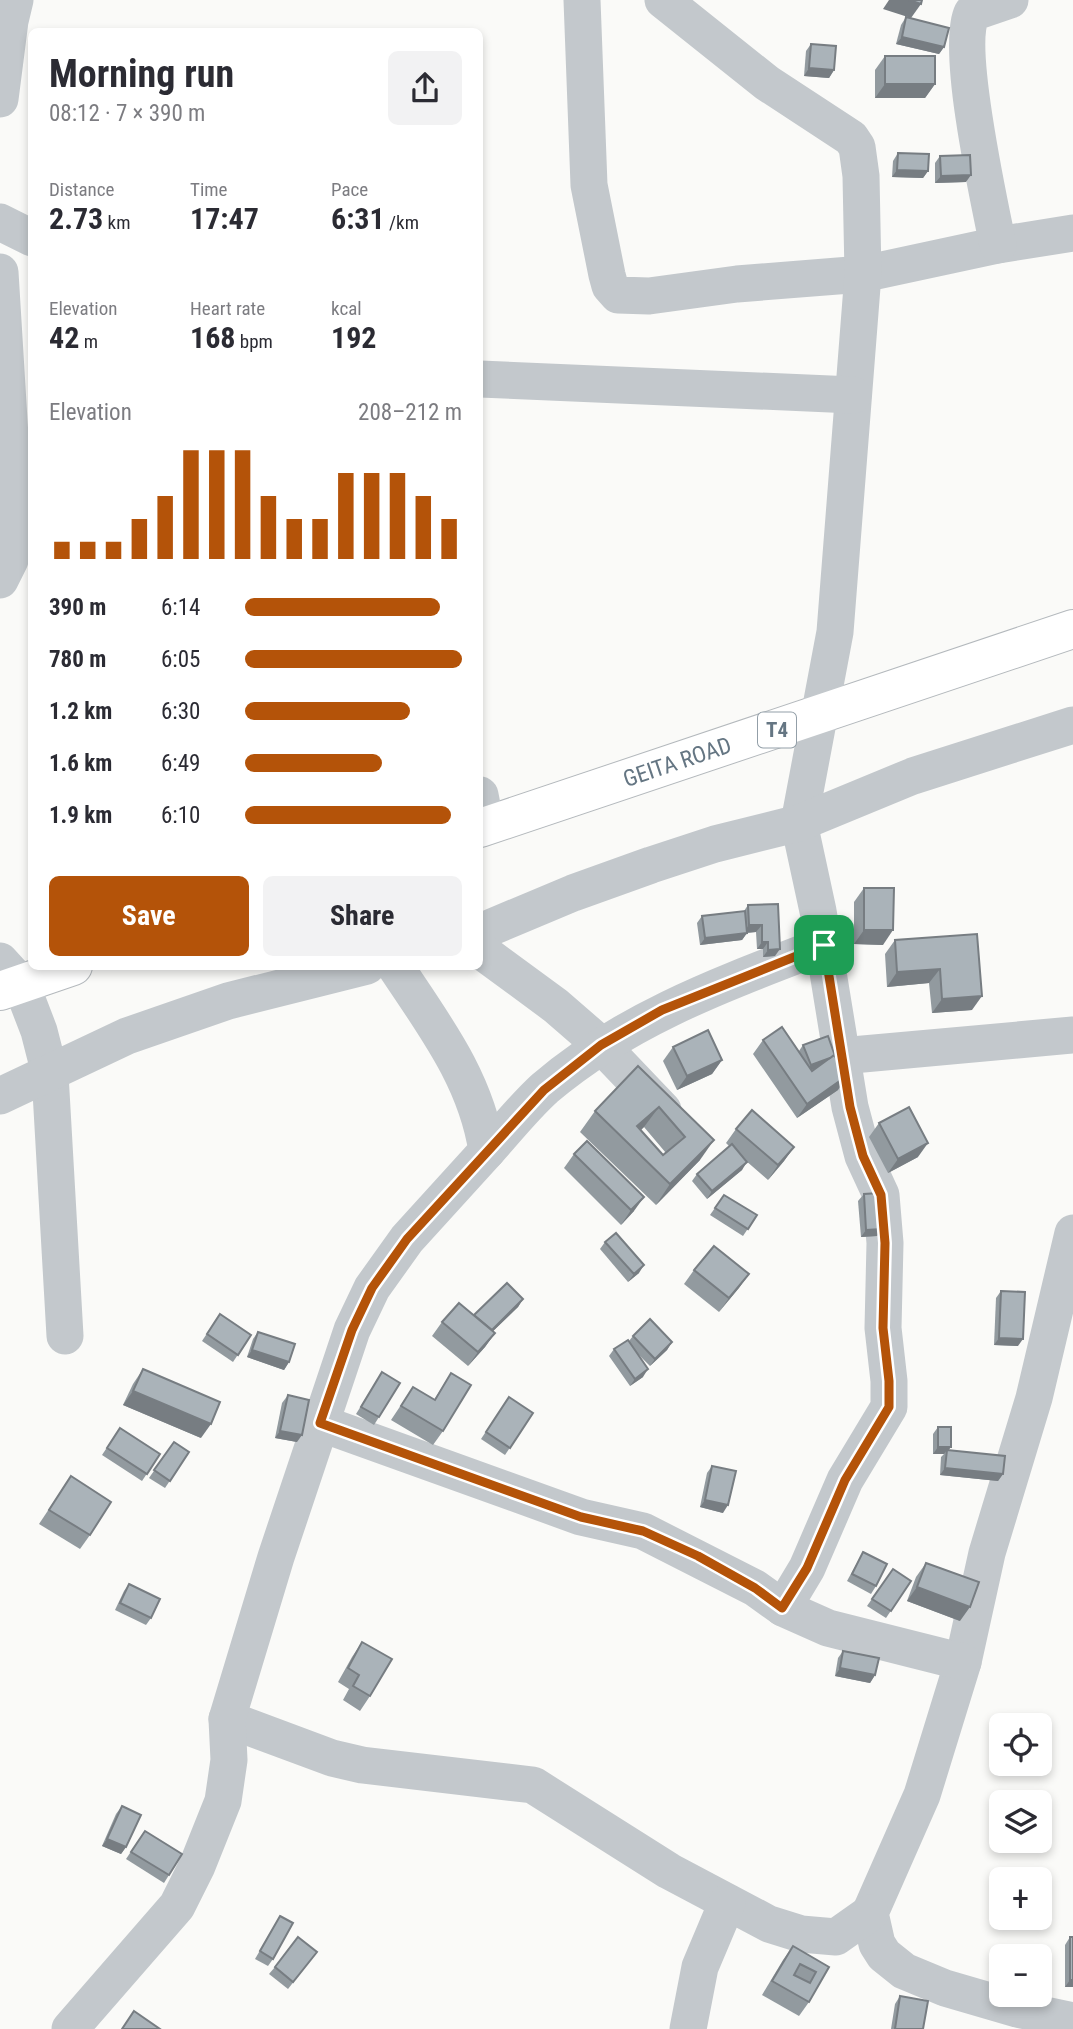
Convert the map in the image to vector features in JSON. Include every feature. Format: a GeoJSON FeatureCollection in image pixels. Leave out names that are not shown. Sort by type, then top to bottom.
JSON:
{"type":"FeatureCollection","features":[{"type":"Feature","properties":{"kind":"highway","name":"GEITA ROAD"},"geometry":{"type":"LineString","coordinates":[[483,816],[821,714],[1073,629]]}},
{"type":"Feature","properties":{"kind":"highway"},"geometry":{"type":"LineString","coordinates":[[7,979],[53,970]]}},
{"type":"Feature","properties":{"kind":"street"},"geometry":{"type":"LineString","coordinates":[[0,100],[15,0]]}},
{"type":"Feature","properties":{"kind":"street"},"geometry":{"type":"LineString","coordinates":[[582,0],[589,185],[607,275],[610,286],[618,295],[649,296],[737,284],[863,274],[998,245],[1073,233]]}},
{"type":"Feature","properties":{"kind":"street"},"geometry":{"type":"LineString","coordinates":[[663,0],[767,82],[851,138],[857,147],[861,176],[863,274],[835,632],[799,823],[824,945],[841,1056],[858,1141],[881,1195],[885,1243],[883,1328],[889,1407],[845,1480],[807,1568],[782,1608]]}},
{"type":"Feature","properties":{"kind":"street"},"geometry":{"type":"LineString","coordinates":[[998,245],[978,145],[966,37],[972,13],[1010,0]]}},
{"type":"Feature","properties":{"kind":"street"},"geometry":{"type":"LineString","coordinates":[[0,222],[28,236]]}},
{"type":"Feature","properties":{"kind":"street"},"geometry":{"type":"LineString","coordinates":[[0,272],[16,535],[10,561],[0,580]]}},
{"type":"Feature","properties":{"kind":"street"},"geometry":{"type":"LineString","coordinates":[[483,379],[853,395]]}},
{"type":"Feature","properties":{"kind":"street"},"geometry":{"type":"LineString","coordinates":[[483,931],[573,893],[651,865],[715,844],[799,823],[901,780],[1073,725]]}},
{"type":"Feature","properties":{"kind":"street"},"geometry":{"type":"LineString","coordinates":[[70,2029],[177,1906],[223,1801],[229,1760],[227,1719],[320,1423],[352,1330],[372,1288],[407,1239],[544,1090],[601,1045],[662,1010],[824,945]]}},
{"type":"Feature","properties":{"kind":"street"},"geometry":{"type":"LineString","coordinates":[[483,952],[524,980],[601,1045],[687,1134]]}},
{"type":"Feature","properties":{"kind":"street"},"geometry":{"type":"LineString","coordinates":[[0,1096],[127,1036],[228,1001],[351,970]]}},
{"type":"Feature","properties":{"kind":"street"},"geometry":{"type":"LineString","coordinates":[[398,970],[458,1061],[472,1091],[487,1151]]}},
{"type":"Feature","properties":{"kind":"street"},"geometry":{"type":"LineString","coordinates":[[7,979],[39,1031],[50,1074],[65,1336]]}},
{"type":"Feature","properties":{"kind":"street"},"geometry":{"type":"LineString","coordinates":[[841,1056],[1073,1035]]}},
{"type":"Feature","properties":{"kind":"street"},"geometry":{"type":"LineString","coordinates":[[227,1719],[342,1760],[533,1784],[669,1871],[769,1924],[822,1938],[836,1937],[850,1931],[870,1913],[922,1795],[962,1661],[987,1553],[1034,1398],[1073,1233]]}},
{"type":"Feature","properties":{"kind":"street"},"geometry":{"type":"LineString","coordinates":[[320,1423],[581,1517],[643,1531],[744,1581],[782,1608],[828,1628],[962,1661]]}},
{"type":"Feature","properties":{"kind":"street"},"geometry":{"type":"LineString","coordinates":[[688,2029],[700,1967],[727,1903]]}},
{"type":"Feature","properties":{"kind":"street"},"geometry":{"type":"LineString","coordinates":[[870,1913],[877,1944],[884,1955],[904,1971],[969,1995],[1073,2021]]}},
{"type":"Feature","properties":{"kind":"building"},"geometry":{"type":"Polygon","coordinates":[[[906,17],[949,28],[944,47],[902,37],[906,17]]]}},
{"type":"Feature","properties":{"kind":"building"},"geometry":{"type":"Polygon","coordinates":[[[811,44],[836,46],[834,70],[809,68],[811,44]]]}},
{"type":"Feature","properties":{"kind":"building"},"geometry":{"type":"Polygon","coordinates":[[[885,56],[935,56],[935,84],[885,84],[885,56]]]}},
{"type":"Feature","properties":{"kind":"building"},"geometry":{"type":"Polygon","coordinates":[[[898,153],[929,154],[928,171],[897,170],[898,153]]]}},
{"type":"Feature","properties":{"kind":"building"},"geometry":{"type":"Polygon","coordinates":[[[970,155],[971,175],[941,176],[940,156],[970,155]]]}},
{"type":"Feature","properties":{"kind":"building"},"geometry":{"type":"Polygon","coordinates":[[[864,888],[894,888],[893,930],[864,930],[864,888]]]}},
{"type":"Feature","properties":{"kind":"building"},"geometry":{"type":"Polygon","coordinates":[[[778,904],[780,949],[768,950],[768,942],[762,942],[762,925],[749,925],[748,905],[778,904]]]}},
{"type":"Feature","properties":{"kind":"building"},"geometry":{"type":"Polygon","coordinates":[[[745,911],[747,933],[705,938],[702,916],[745,911]]]}},
{"type":"Feature","properties":{"kind":"building"},"geometry":{"type":"Polygon","coordinates":[[[977,934],[982,996],[942,999],[940,969],[897,972],[895,940],[977,934]]]}},
{"type":"Feature","properties":{"kind":"building"},"geometry":{"type":"Polygon","coordinates":[[[782,1027],[812,1071],[834,1055],[848,1075],[807,1104],[763,1040],[782,1027]]]}},
{"type":"Feature","properties":{"kind":"building"},"geometry":{"type":"Polygon","coordinates":[[[708,1030],[722,1060],[687,1076],[673,1047],[708,1030]]]}},
{"type":"Feature","properties":{"kind":"building"},"geometry":{"type":"Polygon","coordinates":[[[828,1036],[835,1056],[811,1065],[803,1045],[828,1036]]]}},
{"type":"Feature","properties":{"kind":"building"},"geometry":{"type":"Polygon","coordinates":[[[638,1066],[714,1140],[670,1184],[595,1111],[638,1066]],[[659,1107],[637,1126],[663,1155],[685,1137],[659,1107]]]}},
{"type":"Feature","properties":{"kind":"building"},"geometry":{"type":"Polygon","coordinates":[[[909,1107],[928,1143],[898,1159],[879,1123],[909,1107]]]}},
{"type":"Feature","properties":{"kind":"building"},"geometry":{"type":"Polygon","coordinates":[[[752,1110],[794,1147],[778,1165],[736,1129],[752,1110]]]}},
{"type":"Feature","properties":{"kind":"building"},"geometry":{"type":"Polygon","coordinates":[[[587,1141],[644,1197],[631,1210],[574,1154],[587,1141]]]}},
{"type":"Feature","properties":{"kind":"building"},"geometry":{"type":"Polygon","coordinates":[[[732,1144],[747,1162],[712,1191],[697,1174],[732,1144]]]}},
{"type":"Feature","properties":{"kind":"building"},"geometry":{"type":"Polygon","coordinates":[[[879,1193],[882,1229],[866,1230],[864,1194],[879,1193]]]}},
{"type":"Feature","properties":{"kind":"building"},"geometry":{"type":"Polygon","coordinates":[[[724,1195],[757,1215],[748,1229],[715,1208],[724,1195]]]}},
{"type":"Feature","properties":{"kind":"building"},"geometry":{"type":"Polygon","coordinates":[[[616,1233],[644,1265],[634,1274],[605,1242],[616,1233]]]}},
{"type":"Feature","properties":{"kind":"building"},"geometry":{"type":"Polygon","coordinates":[[[714,1246],[749,1274],[729,1298],[694,1270],[714,1246]]]}},
{"type":"Feature","properties":{"kind":"building"},"geometry":{"type":"Polygon","coordinates":[[[507,1283],[523,1299],[492,1330],[474,1315],[507,1283]]]}},
{"type":"Feature","properties":{"kind":"building"},"geometry":{"type":"Polygon","coordinates":[[[1001,1291],[1025,1292],[1023,1339],[999,1338],[1001,1291]]]}},
{"type":"Feature","properties":{"kind":"building"},"geometry":{"type":"Polygon","coordinates":[[[459,1303],[495,1333],[478,1352],[442,1322],[459,1303]]]}},
{"type":"Feature","properties":{"kind":"building"},"geometry":{"type":"Polygon","coordinates":[[[220,1314],[251,1335],[238,1355],[207,1334],[220,1314]]]}},
{"type":"Feature","properties":{"kind":"building"},"geometry":{"type":"Polygon","coordinates":[[[650,1319],[672,1342],[655,1359],[633,1336],[650,1319]]]}},
{"type":"Feature","properties":{"kind":"building"},"geometry":{"type":"Polygon","coordinates":[[[258,1332],[295,1344],[289,1362],[252,1350],[258,1332]]]}},
{"type":"Feature","properties":{"kind":"building"},"geometry":{"type":"Polygon","coordinates":[[[628,1340],[648,1369],[635,1379],[614,1349],[628,1340]]]}},
{"type":"Feature","properties":{"kind":"building"},"geometry":{"type":"Polygon","coordinates":[[[143,1369],[220,1402],[211,1424],[133,1391],[143,1369]]]}},
{"type":"Feature","properties":{"kind":"building"},"geometry":{"type":"Polygon","coordinates":[[[382,1372],[400,1383],[379,1417],[361,1407],[382,1372]]]}},
{"type":"Feature","properties":{"kind":"building"},"geometry":{"type":"Polygon","coordinates":[[[451,1373],[471,1385],[443,1431],[401,1406],[413,1387],[435,1400],[451,1373]]]}},
{"type":"Feature","properties":{"kind":"building"},"geometry":{"type":"Polygon","coordinates":[[[288,1395],[309,1400],[302,1435],[280,1431],[288,1395]]]}},
{"type":"Feature","properties":{"kind":"building"},"geometry":{"type":"Polygon","coordinates":[[[509,1397],[533,1413],[510,1448],[486,1432],[509,1397]]]}},
{"type":"Feature","properties":{"kind":"building"},"geometry":{"type":"Polygon","coordinates":[[[938,1427],[951,1427],[951,1447],[938,1447],[938,1427]]]}},
{"type":"Feature","properties":{"kind":"building"},"geometry":{"type":"Polygon","coordinates":[[[120,1428],[160,1454],[147,1474],[107,1448],[120,1428]]]}},
{"type":"Feature","properties":{"kind":"building"},"geometry":{"type":"Polygon","coordinates":[[[174,1442],[189,1452],[170,1481],[154,1470],[174,1442]]]}},
{"type":"Feature","properties":{"kind":"building"},"geometry":{"type":"Polygon","coordinates":[[[947,1450],[1005,1456],[1003,1474],[945,1468],[947,1450]]]}},
{"type":"Feature","properties":{"kind":"building"},"geometry":{"type":"Polygon","coordinates":[[[712,1466],[736,1471],[728,1505],[705,1500],[712,1466]]]}},
{"type":"Feature","properties":{"kind":"building"},"geometry":{"type":"Polygon","coordinates":[[[71,1476],[111,1502],[90,1535],[49,1510],[71,1476]]]}},
{"type":"Feature","properties":{"kind":"building"},"geometry":{"type":"Polygon","coordinates":[[[863,1552],[887,1564],[876,1586],[852,1574],[863,1552]]]}},
{"type":"Feature","properties":{"kind":"building"},"geometry":{"type":"Polygon","coordinates":[[[926,1563],[979,1582],[970,1607],[917,1587],[926,1563]]]}},
{"type":"Feature","properties":{"kind":"building"},"geometry":{"type":"Polygon","coordinates":[[[893,1569],[911,1581],[891,1611],[872,1599],[893,1569]]]}},
{"type":"Feature","properties":{"kind":"building"},"geometry":{"type":"Polygon","coordinates":[[[129,1584],[160,1599],[151,1618],[120,1603],[129,1584]]]}},
{"type":"Feature","properties":{"kind":"building"},"geometry":{"type":"Polygon","coordinates":[[[362,1642],[392,1659],[370,1696],[353,1686],[359,1675],[348,1668],[362,1642]]]}},
{"type":"Feature","properties":{"kind":"building"},"geometry":{"type":"Polygon","coordinates":[[[843,1651],[879,1658],[875,1675],[840,1668],[843,1651]]]}},
{"type":"Feature","properties":{"kind":"building"},"geometry":{"type":"Polygon","coordinates":[[[122,1806],[141,1815],[126,1847],[107,1839],[122,1806]]]}},
{"type":"Feature","properties":{"kind":"building"},"geometry":{"type":"Polygon","coordinates":[[[145,1831],[182,1854],[169,1875],[131,1852],[145,1831]]]}},
{"type":"Feature","properties":{"kind":"building"},"geometry":{"type":"Polygon","coordinates":[[[280,1916],[293,1923],[273,1959],[260,1951],[280,1916]]]}},
{"type":"Feature","properties":{"kind":"building"},"geometry":{"type":"Polygon","coordinates":[[[298,1937],[317,1952],[293,1982],[275,1967],[298,1937]]]}},
{"type":"Feature","properties":{"kind":"building"},"geometry":{"type":"Polygon","coordinates":[[[1070,1937],[1073,1937],[1073,1980],[1070,1980],[1070,1937]]]}},
{"type":"Feature","properties":{"kind":"building"},"geometry":{"type":"Polygon","coordinates":[[[793,1946],[829,1967],[809,2002],[772,1981],[793,1946]],[[800,1964],[794,1975],[810,1983],[816,1972],[800,1964]]]}},
{"type":"Feature","properties":{"kind":"building"},"geometry":{"type":"Polygon","coordinates":[[[900,1996],[928,2001],[923,2029],[895,2029],[900,1996]]]}},
{"type":"Feature","properties":{"kind":"building"},"geometry":{"type":"Polygon","coordinates":[[[134,2011],[160,2029],[122,2029],[134,2011]]]}},
{"type":"Feature","properties":{"kind":"route"},"geometry":{"type":"LineString","coordinates":[[824,945],[850,1107],[863,1156],[881,1195],[884,1216],[882,1303],[889,1407],[845,1480],[807,1568],[782,1608],[755,1588],[698,1556],[643,1531],[581,1517],[320,1423],[352,1330],[372,1288],[407,1239],[544,1090],[601,1045],[662,1010],[824,945]]}}]}
